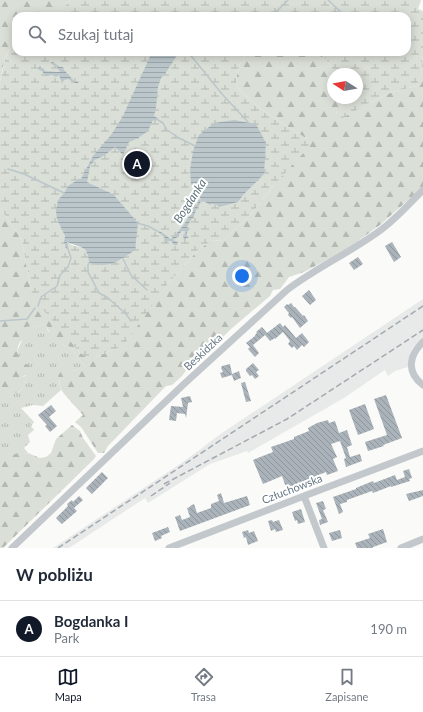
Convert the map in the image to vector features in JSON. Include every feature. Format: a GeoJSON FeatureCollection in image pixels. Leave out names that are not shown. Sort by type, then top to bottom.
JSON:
{"type":"FeatureCollection","features":[{"type":"Feature","properties":{"kind":"street","name":"Beskidzka"},"geometry":{"type":"LineString","coordinates":[[12,548],[184,384],[288,290],[304,278],[377,233],[393,220],[423,190]]}},
{"type":"Feature","properties":{"kind":"street"},"geometry":{"type":"LineString","coordinates":[[423,342],[415,350],[411,362],[413,373],[423,385]]}},
{"type":"Feature","properties":{"kind":"street","name":"Człuchowska"},"geometry":{"type":"LineString","coordinates":[[169,548],[423,451]]}},
{"type":"Feature","properties":{"kind":"street"},"geometry":{"type":"LineString","coordinates":[[304,496],[324,548]]}},
{"type":"Feature","properties":{"kind":"street"},"geometry":{"type":"LineString","coordinates":[[405,547],[423,539]]}},
{"type":"Feature","properties":{"kind":"shaded area"},"geometry":{"type":"Polygon","coordinates":[[[150,56],[176,56],[161,78],[158,87],[154,116],[159,119],[155,121],[153,120],[148,131],[129,142],[123,155],[115,147],[105,155],[95,160],[90,166],[87,182],[113,194],[138,223],[135,250],[111,264],[102,265],[89,263],[87,253],[83,248],[67,242],[68,248],[66,249],[64,241],[65,236],[57,219],[56,211],[58,200],[68,186],[81,179],[93,156],[111,135],[122,118],[150,56]]]}},
{"type":"Feature","properties":{"kind":"shaded area"},"geometry":{"type":"Polygon","coordinates":[[[53,62],[60,67],[63,67],[75,82],[78,83],[75,83],[68,79],[64,80],[62,83],[59,75],[56,77],[52,75],[45,76],[42,71],[37,68],[39,68],[40,65],[45,71],[60,72],[57,67],[50,63],[53,62]]]}},
{"type":"Feature","properties":{"kind":"shaded area"},"geometry":{"type":"Polygon","coordinates":[[[234,120],[256,124],[266,143],[264,174],[238,202],[219,207],[217,205],[210,205],[201,200],[193,219],[192,218],[187,227],[190,229],[187,232],[187,236],[189,237],[184,240],[183,235],[186,232],[182,231],[179,236],[173,240],[178,242],[177,245],[174,245],[171,241],[168,241],[167,244],[164,237],[157,230],[171,239],[184,225],[198,200],[201,199],[191,184],[190,170],[193,151],[199,135],[214,123],[234,120]]]}},
{"type":"Feature","properties":{"kind":"shaded area"},"geometry":{"type":"Polygon","coordinates":[[[423,299],[423,339],[411,350],[408,367],[395,371],[388,376],[385,370],[344,398],[248,453],[247,451],[210,464],[148,503],[145,498],[69,548],[53,548],[180,464],[219,435],[423,299]]]}},
{"type":"Feature","properties":{"kind":"green space"},"geometry":{"type":"Polygon","coordinates":[[[0,0],[71,0],[58,12],[12,12],[12,44],[3,65],[0,82],[0,0]]]}},
{"type":"Feature","properties":{"kind":"green space"},"geometry":{"type":"Polygon","coordinates":[[[71,0],[421,0],[418,9],[423,11],[423,56],[422,68],[417,86],[392,92],[339,120],[335,115],[343,104],[363,104],[363,68],[332,68],[322,56],[411,56],[411,12],[58,12],[71,0]]]}},
{"type":"Feature","properties":{"kind":"green space"},"geometry":{"type":"Polygon","coordinates":[[[12,43],[12,56],[245,56],[240,63],[236,79],[237,87],[265,112],[307,139],[309,147],[273,186],[252,213],[224,240],[211,241],[198,250],[167,285],[126,342],[119,348],[97,357],[84,356],[36,302],[31,290],[22,240],[0,208],[0,82],[5,60],[12,43]],[[87,182],[68,186],[58,200],[65,236],[64,241],[74,246],[82,247],[103,265],[123,259],[113,194],[87,182]],[[191,184],[201,198],[210,204],[238,202],[245,193],[191,184]]]}},
{"type":"Feature","properties":{"kind":"green space"},"geometry":{"type":"Polygon","coordinates":[[[245,56],[322,56],[332,68],[327,68],[327,104],[343,104],[335,115],[367,104],[392,92],[417,86],[422,68],[423,56],[423,187],[380,225],[347,249],[304,272],[289,277],[280,289],[273,290],[270,296],[231,329],[204,356],[196,357],[182,376],[172,385],[166,386],[108,446],[104,453],[98,453],[81,427],[75,422],[83,415],[62,391],[58,376],[63,368],[67,366],[70,370],[74,371],[79,368],[84,368],[83,364],[71,347],[51,338],[47,326],[44,324],[35,327],[27,327],[28,338],[21,341],[18,346],[19,356],[24,359],[25,364],[29,365],[30,369],[28,374],[20,378],[26,382],[20,391],[12,394],[6,399],[0,399],[0,208],[22,240],[31,290],[80,353],[97,357],[119,348],[167,285],[198,250],[211,241],[224,240],[252,213],[307,139],[265,112],[249,99],[237,87],[236,79],[240,63],[245,56]]]}},
{"type":"Feature","properties":{"kind":"green space"},"geometry":{"type":"Polygon","coordinates":[[[44,324],[47,326],[48,331],[64,345],[71,347],[85,368],[79,368],[74,371],[70,370],[59,378],[61,390],[43,406],[33,405],[21,408],[34,422],[31,426],[34,430],[28,435],[30,442],[24,448],[28,453],[0,453],[0,399],[6,399],[12,394],[20,391],[26,382],[19,378],[26,376],[25,364],[18,355],[18,349],[27,327],[35,327],[44,324]]]}},
{"type":"Feature","properties":{"kind":"green space"},"geometry":{"type":"Polygon","coordinates":[[[72,425],[80,431],[83,438],[96,456],[3,548],[0,548],[0,453],[4,451],[13,454],[28,453],[40,458],[46,457],[51,453],[56,439],[72,425]]]}},
{"type":"Feature","properties":{"kind":"building"},"geometry":{"type":"Polygon","coordinates":[[[392,242],[401,257],[394,262],[385,246],[392,242]]]}},
{"type":"Feature","properties":{"kind":"building"},"geometry":{"type":"Polygon","coordinates":[[[358,257],[363,264],[354,270],[349,263],[358,257]]]}},
{"type":"Feature","properties":{"kind":"building"},"geometry":{"type":"Polygon","coordinates":[[[309,290],[316,300],[310,305],[302,296],[309,290]]]}},
{"type":"Feature","properties":{"kind":"building"},"geometry":{"type":"Polygon","coordinates":[[[291,303],[303,316],[304,315],[308,321],[300,328],[292,317],[291,318],[288,315],[289,313],[284,307],[291,303]]]}},
{"type":"Feature","properties":{"kind":"building"},"geometry":{"type":"Polygon","coordinates":[[[280,323],[283,327],[285,325],[296,338],[302,333],[309,342],[304,347],[302,345],[297,350],[294,346],[292,348],[288,344],[290,341],[283,332],[275,339],[270,341],[265,335],[253,345],[259,353],[255,357],[248,349],[250,347],[246,343],[255,336],[257,333],[256,332],[262,327],[267,333],[280,323]]]}},
{"type":"Feature","properties":{"kind":"building"},"geometry":{"type":"Polygon","coordinates":[[[253,363],[259,370],[256,372],[259,376],[255,379],[246,371],[246,369],[253,363]]]}},
{"type":"Feature","properties":{"kind":"building"},"geometry":{"type":"Polygon","coordinates":[[[230,364],[232,374],[239,371],[241,378],[234,381],[232,375],[222,378],[220,373],[223,372],[221,368],[222,366],[230,364]]]}},
{"type":"Feature","properties":{"kind":"building"},"geometry":{"type":"Polygon","coordinates":[[[245,382],[251,401],[246,402],[241,383],[245,382]]]}},
{"type":"Feature","properties":{"kind":"building"},"geometry":{"type":"Polygon","coordinates":[[[386,395],[402,438],[368,451],[365,442],[387,435],[374,399],[386,395]]]}},
{"type":"Feature","properties":{"kind":"building"},"geometry":{"type":"Polygon","coordinates":[[[190,396],[192,402],[188,403],[186,418],[185,414],[177,413],[176,421],[169,420],[171,406],[183,407],[181,398],[190,396]]]}},
{"type":"Feature","properties":{"kind":"building"},"geometry":{"type":"Polygon","coordinates":[[[365,404],[374,429],[358,435],[349,410],[365,404]]]}},
{"type":"Feature","properties":{"kind":"building"},"geometry":{"type":"Polygon","coordinates":[[[51,405],[56,411],[49,417],[57,426],[50,432],[45,426],[47,425],[38,415],[51,405]]]}},
{"type":"Feature","properties":{"kind":"building"},"geometry":{"type":"Polygon","coordinates":[[[328,420],[329,423],[335,421],[339,433],[347,430],[352,445],[347,447],[350,457],[360,454],[362,461],[346,467],[344,459],[346,458],[340,441],[331,444],[337,457],[333,459],[338,471],[327,475],[326,472],[316,476],[317,479],[287,490],[282,476],[263,484],[253,460],[273,452],[271,447],[294,439],[294,437],[309,431],[308,428],[317,423],[328,420]]]}},
{"type":"Feature","properties":{"kind":"building"},"geometry":{"type":"Polygon","coordinates":[[[409,469],[412,478],[409,479],[410,481],[373,493],[372,491],[347,500],[347,502],[340,504],[343,512],[339,514],[333,497],[373,481],[374,483],[395,475],[397,480],[405,477],[403,471],[409,469]]]}},
{"type":"Feature","properties":{"kind":"building"},"geometry":{"type":"Polygon","coordinates":[[[102,472],[108,478],[92,494],[86,488],[102,472]]]}},
{"type":"Feature","properties":{"kind":"building"},"geometry":{"type":"Polygon","coordinates":[[[423,490],[423,496],[409,501],[406,494],[423,490]]]}},
{"type":"Feature","properties":{"kind":"building"},"geometry":{"type":"Polygon","coordinates":[[[221,493],[224,503],[247,496],[250,505],[180,531],[175,517],[180,515],[182,520],[190,517],[187,508],[194,504],[197,513],[211,508],[211,504],[219,501],[217,495],[221,493]]]}},
{"type":"Feature","properties":{"kind":"building"},"geometry":{"type":"Polygon","coordinates":[[[79,496],[83,500],[74,508],[77,511],[62,524],[56,518],[68,506],[67,504],[72,500],[73,502],[79,496]]]}},
{"type":"Feature","properties":{"kind":"building"},"geometry":{"type":"Polygon","coordinates":[[[323,501],[326,509],[323,510],[328,522],[320,525],[319,520],[322,519],[316,503],[323,501]]]}},
{"type":"Feature","properties":{"kind":"building"},"geometry":{"type":"Polygon","coordinates":[[[301,509],[305,522],[298,524],[297,520],[295,521],[292,512],[301,509]]]}},
{"type":"Feature","properties":{"kind":"building"},"geometry":{"type":"Polygon","coordinates":[[[272,520],[273,522],[279,520],[283,530],[276,532],[275,529],[271,531],[268,521],[272,520]]]}},
{"type":"Feature","properties":{"kind":"building"},"geometry":{"type":"Polygon","coordinates":[[[168,527],[170,532],[161,536],[162,538],[155,541],[152,533],[168,527]]]}},
{"type":"Feature","properties":{"kind":"building"},"geometry":{"type":"Polygon","coordinates":[[[383,529],[387,542],[373,548],[357,548],[355,543],[370,538],[368,534],[383,529]]]}},
{"type":"Feature","properties":{"kind":"building"},"geometry":{"type":"Polygon","coordinates":[[[248,530],[249,533],[254,531],[258,541],[248,545],[246,537],[244,538],[242,532],[248,530]]]}},
{"type":"Feature","properties":{"kind":"building"},"geometry":{"type":"Polygon","coordinates":[[[340,530],[342,538],[332,541],[329,533],[340,530]]]}},
{"type":"Feature","properties":{"kind":"waterway","name":"Bogdanka"},"geometry":{"type":"LineString","coordinates":[[276,12],[288,0]]}},
{"type":"Feature","properties":{"kind":"waterway"},"geometry":{"type":"LineString","coordinates":[[328,0],[341,12]]}},
{"type":"Feature","properties":{"kind":"waterway","name":"Bogdanka"},"geometry":{"type":"LineString","coordinates":[[191,56],[222,94],[248,122],[247,124]]}},
{"type":"Feature","properties":{"kind":"waterway"},"geometry":{"type":"LineString","coordinates":[[158,120],[163,123],[167,130],[195,146]]}},
{"type":"Feature","properties":{"kind":"waterway"},"geometry":{"type":"LineString","coordinates":[[8,169],[24,174],[64,193]]}},
{"type":"Feature","properties":{"kind":"waterway","name":"Bogdanka"},"geometry":{"type":"LineString","coordinates":[[137,223],[148,226],[157,231]]}},
{"type":"Feature","properties":{"kind":"waterway","name":"Bogdanka"},"geometry":{"type":"LineString","coordinates":[[38,306],[41,297],[57,286],[60,275],[68,267],[71,258],[67,246]]}},
{"type":"Feature","properties":{"kind":"waterway"},"geometry":{"type":"LineString","coordinates":[[123,259],[131,275],[147,290]]}},
{"type":"Feature","properties":{"kind":"waterway"},"geometry":{"type":"LineString","coordinates":[[89,263],[88,272],[99,293],[108,298],[126,314],[131,321]]}},
{"type":"Feature","properties":{"kind":"waterway","name":"Bogdanka"},"geometry":{"type":"LineString","coordinates":[[0,321],[27,319],[35,308]]}},
{"type":"Feature","properties":{"kind":"railway"},"geometry":{"type":"LineString","coordinates":[[58,548],[423,306]]}},
{"type":"Feature","properties":{"kind":"railway"},"geometry":{"type":"LineString","coordinates":[[164,484],[287,419],[423,330]]}},
{"type":"Feature","properties":{"kind":"railway"},"geometry":{"type":"LineString","coordinates":[[151,496],[170,483]]}},
{"type":"Feature","properties":{"kind":"place","name":"Bogdanka I"},"geometry":{"type":"Point","coordinates":[137,164]}}]}
